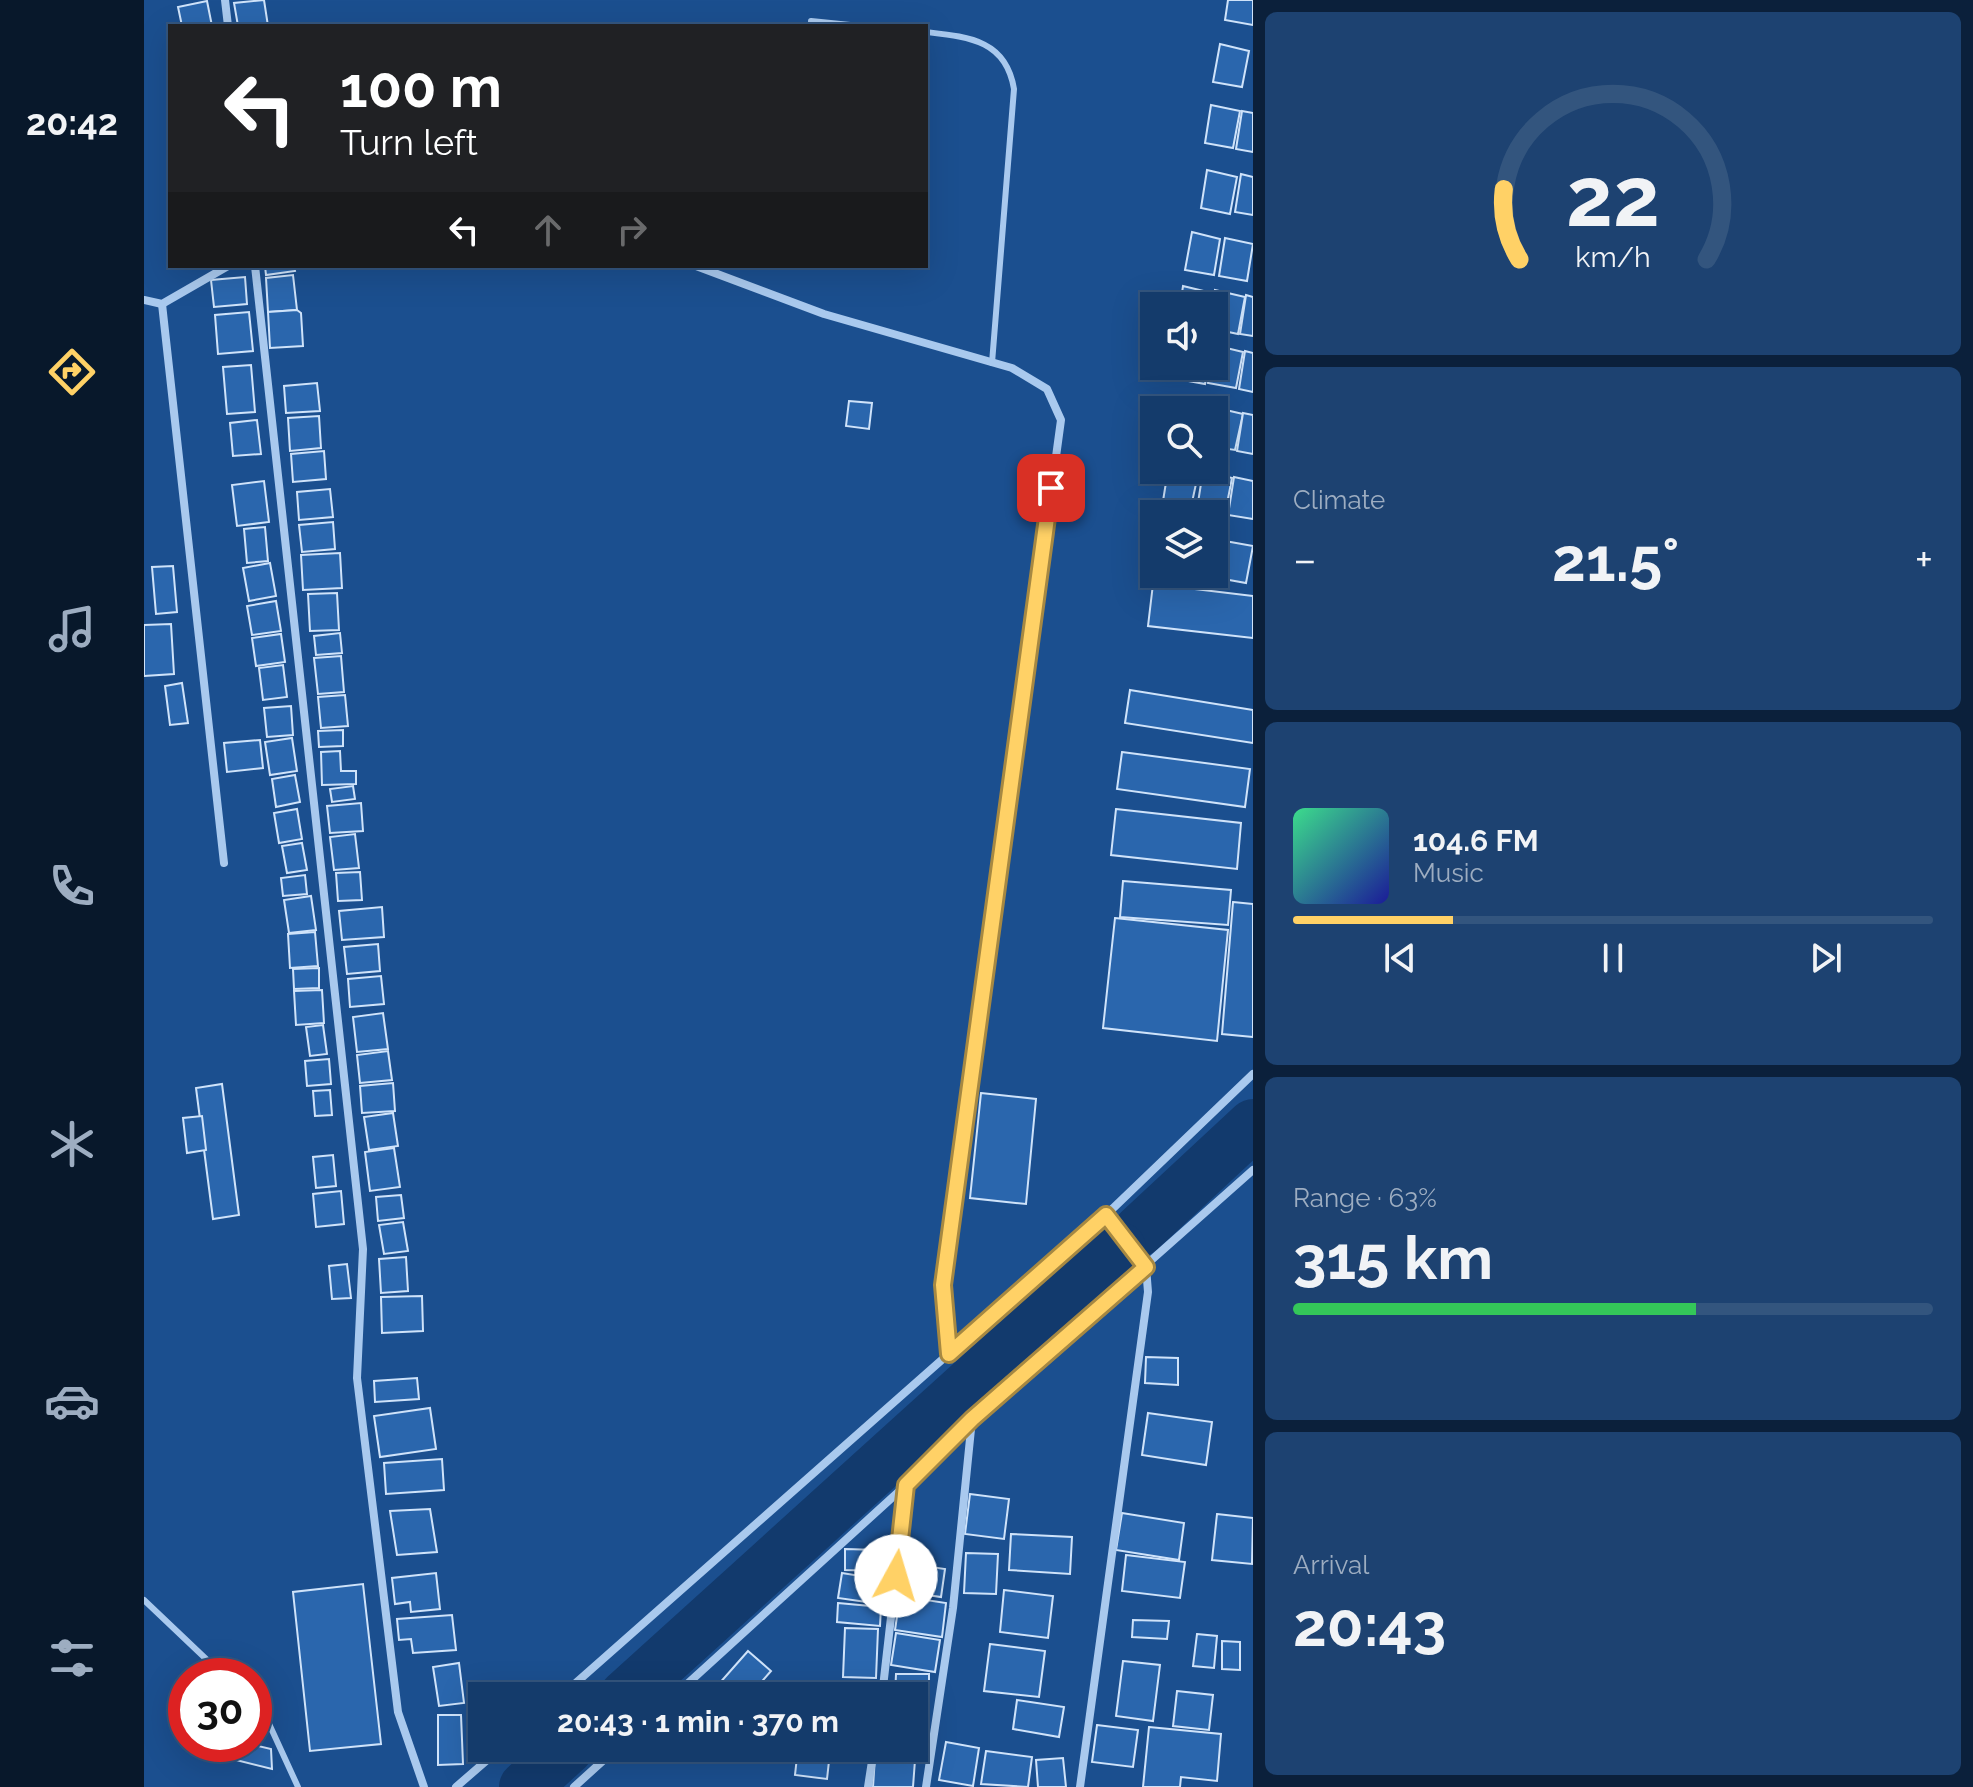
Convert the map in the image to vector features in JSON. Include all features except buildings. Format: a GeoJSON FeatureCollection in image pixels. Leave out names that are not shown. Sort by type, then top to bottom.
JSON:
{"type":"FeatureCollection","features":[{"type":"Feature","properties":{"kind":"street"},"geometry":{"type":"LineString","coordinates":[[225,0],[228,24]]}},
{"type":"Feature","properties":{"kind":"street"},"geometry":{"type":"LineString","coordinates":[[144,300],[162,304],[225,268]]}},
{"type":"Feature","properties":{"kind":"street"},"geometry":{"type":"LineString","coordinates":[[255,268],[363,1249],[357,1378],[398,1712],[424,1787]]}},
{"type":"Feature","properties":{"kind":"street"},"geometry":{"type":"LineString","coordinates":[[701,268],[824,314],[1012,368],[1047,389],[1061,420],[943,1285],[949,1354]]}},
{"type":"Feature","properties":{"kind":"street"},"geometry":{"type":"LineString","coordinates":[[162,304],[224,863]]}},
{"type":"Feature","properties":{"kind":"street"},"geometry":{"type":"LineString","coordinates":[[577,1682],[1106,1215],[1253,1074]]}},
{"type":"Feature","properties":{"kind":"street"},"geometry":{"type":"LineString","coordinates":[[689,1682],[906,1485],[972,1419],[1253,1170]]}},
{"type":"Feature","properties":{"kind":"street"},"geometry":{"type":"LineString","coordinates":[[1080,1787],[1148,1292],[1146,1267],[1106,1215]]}},
{"type":"Feature","properties":{"kind":"street"},"geometry":{"type":"LineString","coordinates":[[926,1787],[953,1608],[972,1419]]}},
{"type":"Feature","properties":{"kind":"street"},"geometry":{"type":"LineString","coordinates":[[884,1682],[906,1485]]}},
{"type":"Feature","properties":{"kind":"street"},"geometry":{"type":"LineString","coordinates":[[456,1787],[485,1762]]}},
{"type":"Feature","properties":{"kind":"street"},"geometry":{"type":"LineString","coordinates":[[574,1787],[602,1762]]}},
{"type":"Feature","properties":{"kind":"street"},"geometry":{"type":"LineString","coordinates":[[868,1787],[872,1762]]}},
{"type":"Feature","properties":{"kind":"lane"},"geometry":{"type":"LineString","coordinates":[[811,21],[840,24]]}},
{"type":"Feature","properties":{"kind":"lane"},"geometry":{"type":"LineString","coordinates":[[928,32],[955,35],[997,50],[1011,69],[1014,89],[992,363]]}},
{"type":"Feature","properties":{"kind":"lane"},"geometry":{"type":"LineString","coordinates":[[144,1600],[205,1658]]}},
{"type":"Feature","properties":{"kind":"lane"},"geometry":{"type":"LineString","coordinates":[[272,1730],[298,1787]]}},
{"type":"Feature","properties":{"kind":"waterway"},"geometry":{"type":"LineString","coordinates":[[1139,1231],[1253,1125]]}},
{"type":"Feature","properties":{"kind":"waterway"},"geometry":{"type":"LineString","coordinates":[[640,1682],[1120,1248]]}},
{"type":"Feature","properties":{"kind":"waterway"},"geometry":{"type":"LineString","coordinates":[[525,1787],[553,1762]]}},
{"type":"Feature","properties":{"kind":"route"},"geometry":{"type":"LineString","coordinates":[[896,1576],[906,1485],[972,1419],[1146,1267],[1106,1215],[949,1354],[943,1285],[1051,488]]}}]}
